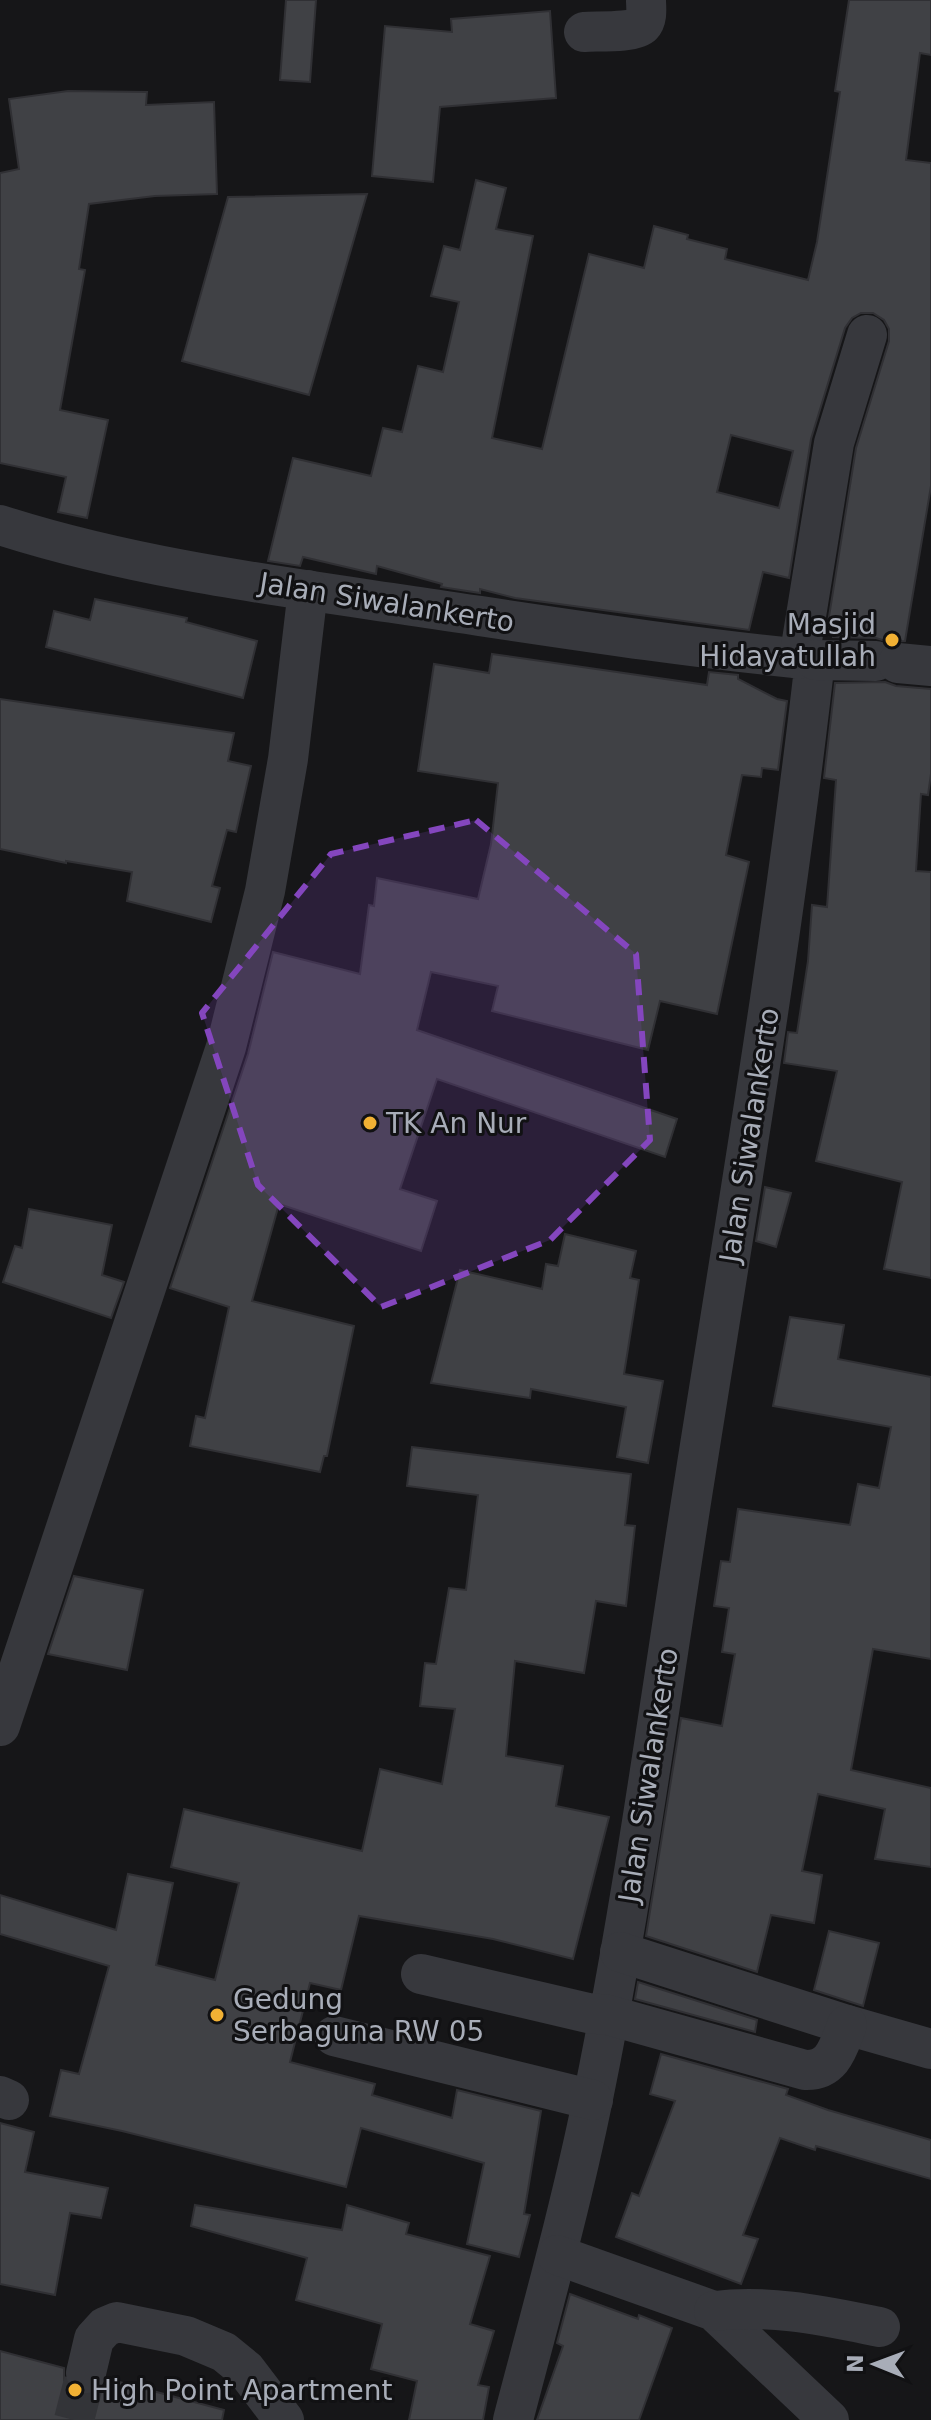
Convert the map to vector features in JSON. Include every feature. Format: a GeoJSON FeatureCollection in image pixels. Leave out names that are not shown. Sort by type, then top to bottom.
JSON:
{"type":"FeatureCollection","features":[{"type":"Feature","properties":{"kind":"street"},"geometry":{"type":"LineString","coordinates":[[584,32],[633,29],[642,25],[646,17],[646,0]]}},
{"type":"Feature","properties":{"kind":"street"},"geometry":{"type":"LineString","coordinates":[[867,335],[834,443],[807,659],[902,663]]}},
{"type":"Feature","properties":{"kind":"street","name":"Jalan Siwalankerto"},"geometry":{"type":"LineString","coordinates":[[0,525],[40,538],[175,569],[716,651],[807,659],[793,850],[620,1952],[593,2100],[557,2255],[513,2420]]}},
{"type":"Feature","properties":{"kind":"street"},"geometry":{"type":"LineString","coordinates":[[0,1726],[226,1047],[265,891],[288,759],[308,590]]}},
{"type":"Feature","properties":{"kind":"street"},"geometry":{"type":"LineString","coordinates":[[620,1952],[931,2049]]}},
{"type":"Feature","properties":{"kind":"street"},"geometry":{"type":"LineString","coordinates":[[421,1974],[608,2015],[805,2070],[824,2068],[831,2061],[847,2025]]}},
{"type":"Feature","properties":{"kind":"street"},"geometry":{"type":"LineString","coordinates":[[334,2036],[593,2100]]}},
{"type":"Feature","properties":{"kind":"street"},"geometry":{"type":"LineString","coordinates":[[557,2255],[714,2311],[829,2420]]}},
{"type":"Feature","properties":{"kind":"street"},"geometry":{"type":"LineString","coordinates":[[714,2311],[774,2308],[880,2327]]}},
{"type":"Feature","properties":{"kind":"street"},"geometry":{"type":"LineString","coordinates":[[86,2373],[94,2339],[105,2327],[117,2322],[186,2336],[224,2352],[246,2370],[284,2420]]}},
{"type":"Feature","properties":{"kind":"highlighted area"},"geometry":{"type":"Polygon","coordinates":[[[476,820],[636,954],[650,1140],[550,1240],[381,1307],[258,1185],[202,1013],[331,854],[476,820]]]}},
{"type":"Feature","properties":{"kind":"building"},"geometry":{"type":"Polygon","coordinates":[[[286,0],[316,0],[310,82],[280,80],[286,0]]]}},
{"type":"Feature","properties":{"kind":"building"},"geometry":{"type":"Polygon","coordinates":[[[849,0],[931,0],[931,55],[920,53],[906,160],[931,163],[931,486],[905,641],[833,637],[834,631],[827,629],[856,448],[889,341],[889,329],[884,320],[873,313],[861,313],[852,318],[845,328],[811,439],[789,578],[763,572],[749,630],[515,598],[480,589],[480,593],[441,587],[442,584],[377,566],[376,574],[303,557],[300,566],[268,561],[293,458],[371,476],[383,428],[402,432],[418,366],[443,372],[459,302],[431,296],[444,246],[460,250],[476,180],[506,188],[496,229],[533,236],[492,438],[542,449],[589,254],[644,268],[654,226],[688,235],[687,239],[727,249],[725,259],[808,280],[817,242],[840,92],[835,91],[849,0]],[[731,435],[717,492],[779,508],[793,451],[731,435]]]}},
{"type":"Feature","properties":{"kind":"building"},"geometry":{"type":"Polygon","coordinates":[[[550,11],[556,98],[440,107],[433,182],[372,176],[385,26],[452,32],[451,19],[550,11]]]}},
{"type":"Feature","properties":{"kind":"building"},"geometry":{"type":"Polygon","coordinates":[[[68,91],[147,92],[146,105],[214,102],[217,194],[155,196],[89,204],[79,269],[85,270],[60,410],[108,420],[87,518],[58,512],[66,477],[0,463],[0,173],[19,169],[9,99],[68,91]]]}},
{"type":"Feature","properties":{"kind":"building"},"geometry":{"type":"Polygon","coordinates":[[[367,194],[309,395],[182,361],[228,197],[367,194]]]}},
{"type":"Feature","properties":{"kind":"building"},"geometry":{"type":"Polygon","coordinates":[[[95,599],[187,618],[186,622],[257,641],[243,698],[46,647],[54,611],[90,620],[95,599]]]}},
{"type":"Feature","properties":{"kind":"building"},"geometry":{"type":"Polygon","coordinates":[[[492,654],[707,685],[709,672],[738,675],[738,679],[787,701],[778,770],[762,768],[761,777],[742,775],[726,855],[749,862],[717,1014],[660,1001],[648,1050],[492,1011],[498,986],[431,972],[417,1030],[677,1119],[665,1157],[437,1079],[400,1189],[437,1201],[421,1251],[279,1204],[252,1301],[354,1326],[327,1456],[324,1456],[320,1472],[190,1446],[196,1416],[205,1418],[229,1307],[170,1288],[248,1054],[273,952],[360,974],[369,905],[374,906],[377,878],[478,899],[491,844],[498,783],[418,771],[434,664],[489,673],[492,654]]]}},
{"type":"Feature","properties":{"kind":"building"},"geometry":{"type":"Polygon","coordinates":[[[885,682],[931,689],[931,774],[928,795],[921,794],[916,871],[931,872],[931,1278],[884,1269],[902,1182],[816,1161],[837,1071],[784,1063],[788,1032],[797,1033],[808,961],[812,905],[827,907],[836,780],[824,778],[835,683],[885,682]]]}},
{"type":"Feature","properties":{"kind":"building"},"geometry":{"type":"Polygon","coordinates":[[[0,699],[234,733],[228,761],[251,766],[236,832],[227,830],[212,886],[220,888],[211,922],[127,901],[132,872],[66,863],[0,849],[0,699]]]}},
{"type":"Feature","properties":{"kind":"building"},"geometry":{"type":"Polygon","coordinates":[[[765,1187],[791,1193],[776,1247],[756,1241],[765,1187]]]}},
{"type":"Feature","properties":{"kind":"building"},"geometry":{"type":"Polygon","coordinates":[[[29,1209],[112,1225],[102,1275],[124,1282],[111,1318],[3,1282],[15,1246],[22,1248],[29,1209]]]}},
{"type":"Feature","properties":{"kind":"building"},"geometry":{"type":"Polygon","coordinates":[[[565,1234],[636,1251],[630,1278],[639,1280],[624,1374],[663,1381],[648,1463],[617,1457],[626,1407],[531,1389],[530,1398],[431,1383],[460,1270],[542,1289],[546,1264],[558,1266],[565,1234]]]}},
{"type":"Feature","properties":{"kind":"building"},"geometry":{"type":"Polygon","coordinates":[[[790,1317],[844,1325],[838,1359],[931,1377],[931,1659],[873,1649],[851,1770],[931,1788],[931,1867],[875,1859],[885,1809],[818,1794],[802,1871],[822,1875],[814,1923],[771,1915],[757,1972],[646,1936],[681,1718],[722,1726],[735,1654],[722,1652],[729,1608],[714,1606],[721,1561],[730,1562],[738,1509],[850,1525],[858,1484],[879,1488],[891,1427],[773,1406],[790,1317]]]}},
{"type":"Feature","properties":{"kind":"building"},"geometry":{"type":"Polygon","coordinates":[[[412,1447],[631,1474],[625,1525],[635,1526],[626,1606],[596,1601],[584,1673],[515,1661],[506,1756],[563,1766],[556,1806],[609,1817],[573,1959],[493,1939],[359,1916],[341,1990],[310,1983],[290,2062],[375,2084],[372,2095],[452,2118],[457,2090],[541,2111],[524,2214],[530,2215],[519,2257],[467,2244],[484,2163],[361,2128],[346,2187],[50,2116],[61,2070],[79,2074],[109,1966],[0,1934],[0,1895],[116,1930],[128,1874],[173,1883],[156,1965],[215,1980],[239,1883],[171,1867],[184,1809],[362,1851],[380,1769],[442,1784],[455,1709],[420,1706],[425,1663],[436,1664],[449,1588],[466,1590],[478,1495],[407,1486],[412,1447]]]}},
{"type":"Feature","properties":{"kind":"building"},"geometry":{"type":"Polygon","coordinates":[[[74,1576],[143,1590],[127,1670],[48,1654],[74,1576]]]}},
{"type":"Feature","properties":{"kind":"building"},"geometry":{"type":"Polygon","coordinates":[[[829,1931],[879,1943],[863,2006],[814,1990],[829,1931]]]}},
{"type":"Feature","properties":{"kind":"building"},"geometry":{"type":"Polygon","coordinates":[[[638,1982],[757,2020],[755,2032],[635,1999],[638,1982]]]}},
{"type":"Feature","properties":{"kind":"building"},"geometry":{"type":"Polygon","coordinates":[[[661,2054],[788,2089],[786,2095],[828,2110],[931,2140],[931,2179],[816,2146],[815,2150],[780,2138],[743,2235],[758,2239],[741,2284],[616,2237],[632,2193],[639,2196],[675,2101],[650,2094],[661,2054]]]}},
{"type":"Feature","properties":{"kind":"building"},"geometry":{"type":"Polygon","coordinates":[[[0,2123],[34,2132],[25,2172],[108,2188],[101,2218],[70,2213],[55,2295],[0,2284],[0,2123]]]}},
{"type":"Feature","properties":{"kind":"building"},"geometry":{"type":"Polygon","coordinates":[[[195,2205],[342,2230],[347,2205],[409,2223],[406,2234],[490,2256],[470,2324],[494,2331],[478,2385],[489,2387],[483,2420],[409,2420],[417,2381],[371,2369],[382,2324],[296,2300],[307,2258],[191,2226],[195,2205]]]}},
{"type":"Feature","properties":{"kind":"building"},"geometry":{"type":"Polygon","coordinates":[[[570,2294],[672,2328],[639,2420],[537,2420],[563,2346],[557,2343],[570,2294]]]}},
{"type":"Feature","properties":{"kind":"building","name":"High Point Apartment"},"geometry":{"type":"Polygon","coordinates":[[[0,2351],[64,2368],[64,2380],[71,2390],[80,2395],[93,2395],[103,2388],[108,2379],[224,2410],[222,2420],[0,2420],[0,2351]]]}},
{"type":"Feature","properties":{"kind":"tunnel"},"geometry":{"type":"LineString","coordinates":[[74,2420],[86,2373]]}},
{"type":"Feature","properties":{"kind":"place","name":"Masjid Hidayatullah"},"geometry":{"type":"Point","coordinates":[892,640]}},
{"type":"Feature","properties":{"kind":"place","name":"TK An Nur"},"geometry":{"type":"Point","coordinates":[370,1123]}},
{"type":"Feature","properties":{"kind":"place","name":"Gedung Serbaguna RW 05"},"geometry":{"type":"Point","coordinates":[217,2015]}},
{"type":"Feature","properties":{"kind":"place","name":"High Point Apartment"},"geometry":{"type":"Point","coordinates":[75,2390]}}]}
